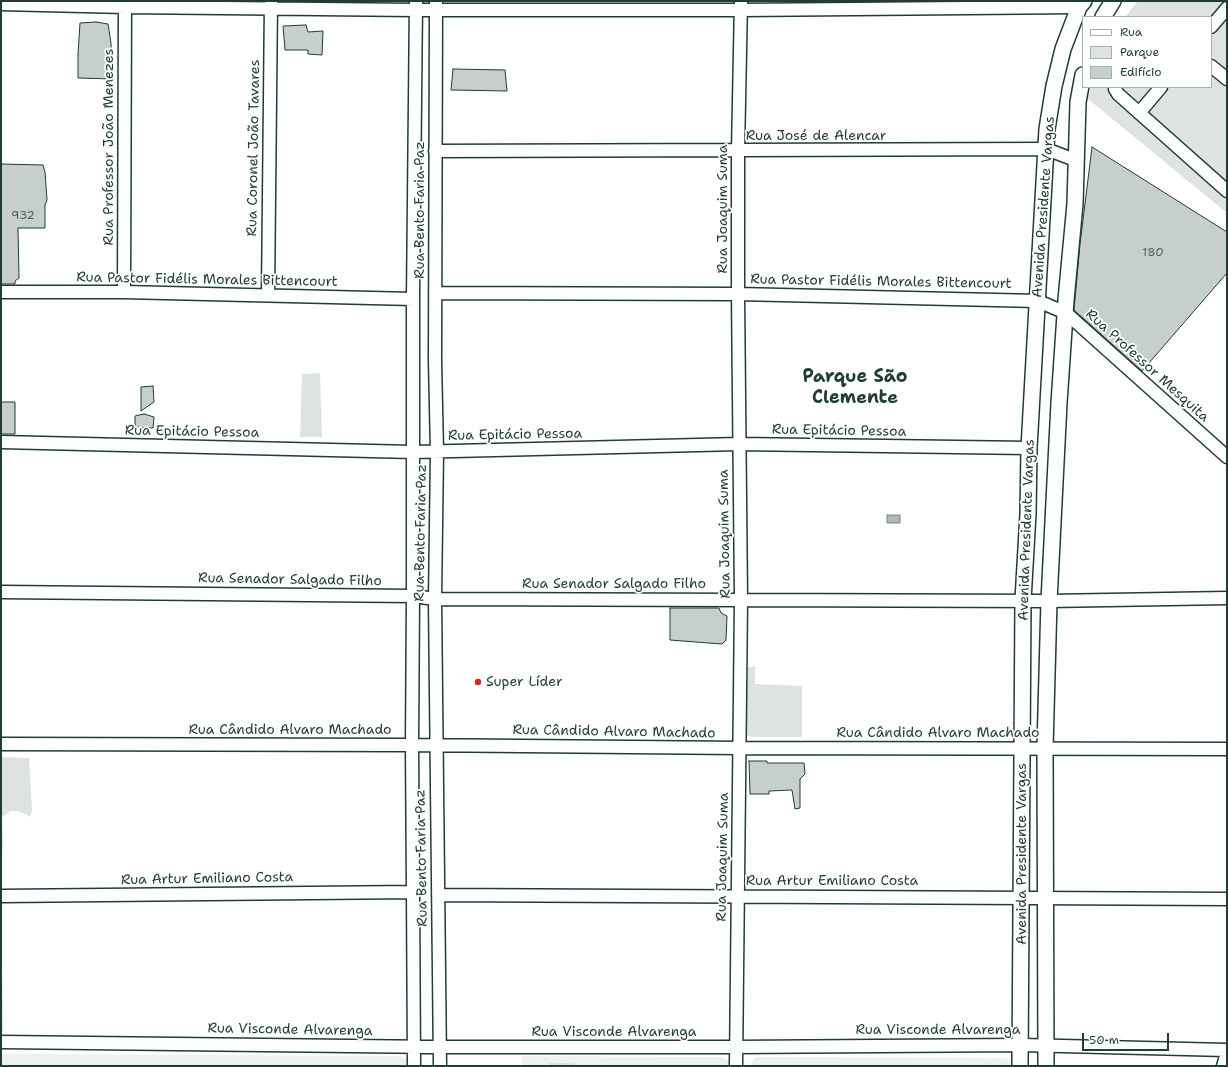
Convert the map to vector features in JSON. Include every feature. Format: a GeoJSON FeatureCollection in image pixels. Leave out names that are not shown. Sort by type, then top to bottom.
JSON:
{"type":"FeatureCollection","features":[{"type":"Feature","properties":{"kind":"main road"},"geometry":{"type":"LineString","coordinates":[[1104,16],[1113,1]]}},
{"type":"Feature","properties":{"kind":"main road","name":"Avenida Presidente Vargas"},"geometry":{"type":"LineString","coordinates":[[1020,1066],[1023,600],[1028,514],[1029,448],[1047,129],[1054,86],[1063,49],[1082,4]]}},
{"type":"Feature","properties":{"kind":"main road","name":"Avenida Presidente Vargas"},"geometry":{"type":"LineString","coordinates":[[1046,1066],[1045,748],[1049,601],[1059,403],[1075,204],[1075,160],[1078,102],[1082,80]]}},
{"type":"Feature","properties":{"kind":"street"},"geometry":{"type":"LineString","coordinates":[[1,4],[1082,4]]}},
{"type":"Feature","properties":{"kind":"street","name":"Rua Professor João Menezes"},"geometry":{"type":"LineString","coordinates":[[124,292],[125,4]]}},
{"type":"Feature","properties":{"kind":"street","name":"Rua Coronel João Tavares"},"geometry":{"type":"LineString","coordinates":[[268,295],[271,4]]}},
{"type":"Feature","properties":{"kind":"street","name":"Rua Bento Faria Paz"},"geometry":{"type":"LineString","coordinates":[[414,1066],[412,745],[413,299],[416,5]]}},
{"type":"Feature","properties":{"kind":"street","name":"Rua Bento Faria Paz"},"geometry":{"type":"LineString","coordinates":[[436,5],[435,292],[437,452],[435,598],[440,1066]]}},
{"type":"Feature","properties":{"kind":"street","name":"Rua Joaquim Suma"},"geometry":{"type":"LineString","coordinates":[[736,1066],[741,600],[738,151],[741,5]]}},
{"type":"Feature","properties":{"kind":"street"},"geometry":{"type":"LineString","coordinates":[[1212,26],[1227,8]]}},
{"type":"Feature","properties":{"kind":"street"},"geometry":{"type":"LineString","coordinates":[[1212,67],[1227,79]]}},
{"type":"Feature","properties":{"kind":"street"},"geometry":{"type":"LineString","coordinates":[[1116,88],[1118,94],[1227,191]]}},
{"type":"Feature","properties":{"kind":"street"},"geometry":{"type":"LineString","coordinates":[[1139,113],[1160,88]]}},
{"type":"Feature","properties":{"kind":"street","name":"Rua José de Alencar"},"geometry":{"type":"LineString","coordinates":[[435,151],[1046,149],[1075,160]]}},
{"type":"Feature","properties":{"kind":"street","name":"Rua Pastor Fidélis Morales Bittencourt"},"geometry":{"type":"LineString","coordinates":[[1,292],[124,292],[413,299]]}},
{"type":"Feature","properties":{"kind":"street","name":"Rua Pastor Fidélis Morales Bittencourt"},"geometry":{"type":"LineString","coordinates":[[435,292],[738,294],[1038,301]]}},
{"type":"Feature","properties":{"kind":"street","name":"Rua Professor Mesquita"},"geometry":{"type":"LineString","coordinates":[[1038,301],[1066,313],[1227,457]]}},
{"type":"Feature","properties":{"kind":"street","name":"Rua Epitácio Pessoa"},"geometry":{"type":"LineString","coordinates":[[1,442],[413,452],[739,444],[1029,448]]}},
{"type":"Feature","properties":{"kind":"street","name":"Rua Senador Salgado Filho"},"geometry":{"type":"LineString","coordinates":[[1,592],[413,596],[435,598],[741,600],[1049,601],[1227,598]]}},
{"type":"Feature","properties":{"kind":"street","name":"Rua Cândido Alvaro Machado"},"geometry":{"type":"LineString","coordinates":[[1,744],[1227,749]]}},
{"type":"Feature","properties":{"kind":"street","name":"Rua Artur Emiliano Costa"},"geometry":{"type":"LineString","coordinates":[[1,896],[413,892]]}},
{"type":"Feature","properties":{"kind":"street","name":"Rua Artur Emiliano Costa"},"geometry":{"type":"LineString","coordinates":[[438,895],[1227,899]]}},
{"type":"Feature","properties":{"kind":"street","name":"Rua Visconde Alvarenga"},"geometry":{"type":"LineString","coordinates":[[1,1042],[439,1047],[736,1047],[1020,1044],[1227,1052]]}},
{"type":"Feature","properties":{"kind":"street"},"geometry":{"type":"LineString","coordinates":[[1223,1066],[1227,1052]]}},
{"type":"Feature","properties":{"kind":"shaded area"},"geometry":{"type":"Polygon","coordinates":[[[887,515],[900,515],[900,523],[887,523],[887,515]]]}},
{"type":"Feature","properties":{"kind":"shaded area"},"geometry":{"type":"Polygon","coordinates":[[[1,1054],[402,1056],[406,1058],[406,1066],[1,1066],[1,1054]]]}},
{"type":"Feature","properties":{"kind":"shaded area"},"geometry":{"type":"Polygon","coordinates":[[[522,1056],[721,1057],[731,1062],[731,1066],[522,1066],[522,1056]]]}},
{"type":"Feature","properties":{"kind":"shaded area"},"geometry":{"type":"Polygon","coordinates":[[[756,1057],[1005,1058],[1012,1061],[1011,1066],[752,1066],[752,1062],[756,1057]]]}},
{"type":"Feature","properties":{"kind":"green space"},"geometry":{"type":"Polygon","coordinates":[[[1138,1],[1227,1],[1227,213],[1088,99],[1091,88],[1212,88],[1212,16],[1126,16],[1138,1]]]}},
{"type":"Feature","properties":{"kind":"green space"},"geometry":{"type":"Polygon","coordinates":[[[320,373],[322,437],[300,437],[302,374],[320,373]]]}},
{"type":"Feature","properties":{"kind":"green space"},"geometry":{"type":"Polygon","coordinates":[[[747,667],[755,667],[755,684],[802,686],[802,737],[748,736],[745,732],[747,667]]]}},
{"type":"Feature","properties":{"kind":"green space"},"geometry":{"type":"Polygon","coordinates":[[[1,757],[29,758],[32,811],[30,817],[18,811],[10,811],[2,817],[3,846],[1,864],[1,757]]]}},
{"type":"Feature","properties":{"kind":"green space"},"geometry":{"type":"Polygon","coordinates":[[[2,969],[3,1032],[1,1032],[2,969]]]}},
{"type":"Feature","properties":{"kind":"green space"},"geometry":{"type":"Polygon","coordinates":[[[549,1063],[575,1063],[575,1066],[549,1066],[549,1063]]]}},
{"type":"Feature","properties":{"kind":"building"},"geometry":{"type":"Polygon","coordinates":[[[96,22],[108,24],[111,43],[112,79],[78,78],[80,23],[96,22]]]}},
{"type":"Feature","properties":{"kind":"building"},"geometry":{"type":"Polygon","coordinates":[[[306,25],[308,32],[323,31],[322,55],[308,54],[308,50],[285,50],[283,26],[306,25]]]}},
{"type":"Feature","properties":{"kind":"building"},"geometry":{"type":"Polygon","coordinates":[[[453,69],[505,70],[507,91],[451,90],[453,69]]]}},
{"type":"Feature","properties":{"kind":"building"},"geometry":{"type":"Polygon","coordinates":[[[1092,147],[1227,232],[1227,273],[1142,371],[1074,310],[1080,244],[1092,147]]]}},
{"type":"Feature","properties":{"kind":"building"},"geometry":{"type":"Polygon","coordinates":[[[1,164],[43,165],[45,172],[47,200],[45,205],[45,228],[18,228],[19,278],[15,281],[15,284],[1,284],[1,164]]]}},
{"type":"Feature","properties":{"kind":"building"},"geometry":{"type":"Polygon","coordinates":[[[153,386],[154,402],[141,411],[141,387],[153,386]]]}},
{"type":"Feature","properties":{"kind":"building"},"geometry":{"type":"Polygon","coordinates":[[[1,402],[15,402],[15,434],[1,434],[1,402]]]}},
{"type":"Feature","properties":{"kind":"building"},"geometry":{"type":"Polygon","coordinates":[[[144,414],[154,417],[153,428],[135,427],[135,416],[144,414]]]}},
{"type":"Feature","properties":{"kind":"building"},"geometry":{"type":"Polygon","coordinates":[[[670,608],[719,608],[721,613],[727,616],[726,640],[722,644],[670,640],[670,608]]]}},
{"type":"Feature","properties":{"kind":"building"},"geometry":{"type":"Polygon","coordinates":[[[749,761],[767,761],[767,763],[804,763],[805,774],[800,779],[800,808],[795,809],[792,790],[769,791],[769,794],[750,794],[749,761]]]}},
{"type":"Feature","properties":{"kind":"place","name":"Super Líder"},"geometry":{"type":"Point","coordinates":[478,682]}},
{"type":"Feature","properties":{"kind":"district","name":"Parque São Clemente"},"geometry":{"type":"Point","coordinates":[855,387]}}]}
